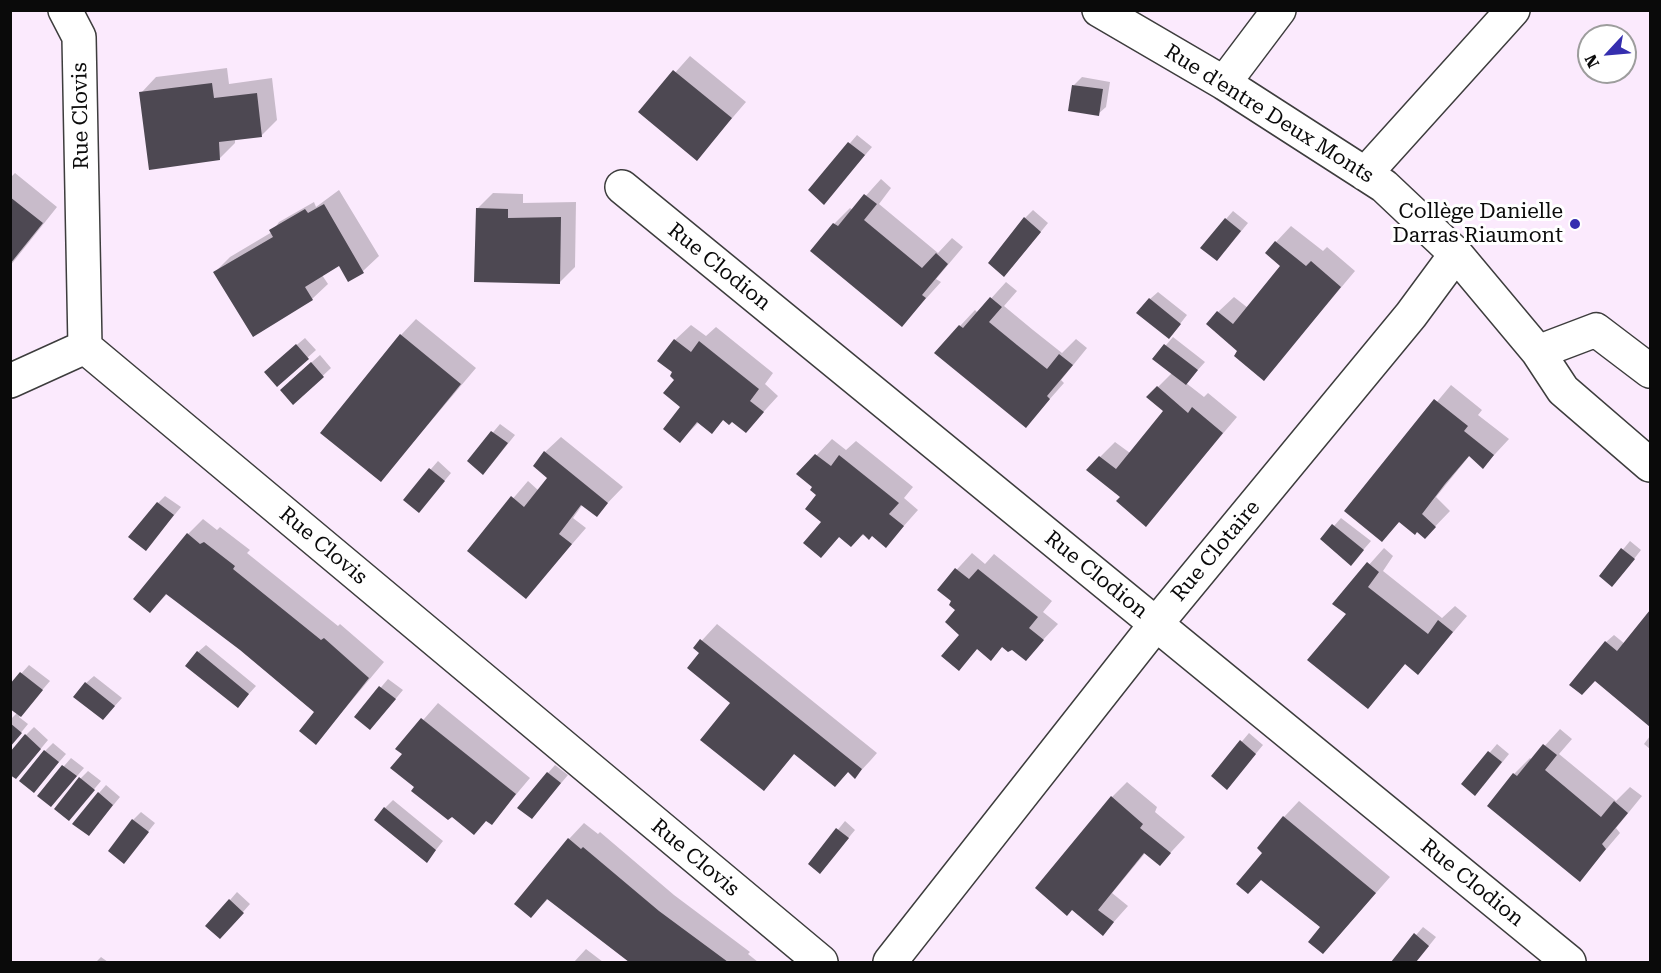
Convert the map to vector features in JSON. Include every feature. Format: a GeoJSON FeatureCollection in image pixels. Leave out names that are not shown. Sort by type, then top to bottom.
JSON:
{"type":"FeatureCollection","features":[{"type":"Feature","properties":{"kind":"street","name":"Rue Clovis"},"geometry":{"type":"LineString","coordinates":[[65,10],[79,37],[86,347],[820,963]]}},
{"type":"Feature","properties":{"kind":"street","name":"Rue d'entre Deux Monts"},"geometry":{"type":"LineString","coordinates":[[1100,10],[1224,83],[1384,186],[1456,254],[1538,352],[1563,390],[1650,465]]}},
{"type":"Feature","properties":{"kind":"street"},"geometry":{"type":"LineString","coordinates":[[1224,83],[1279,10]]}},
{"type":"Feature","properties":{"kind":"street"},"geometry":{"type":"LineString","coordinates":[[1365,174],[1513,10]]}},
{"type":"Feature","properties":{"kind":"street","name":"Rue Clodion"},"geometry":{"type":"LineString","coordinates":[[622,187],[1569,963]]}},
{"type":"Feature","properties":{"kind":"street","name":"Rue Clotaire"},"geometry":{"type":"LineString","coordinates":[[890,963],[1156,624],[1411,315],[1456,254]]}},
{"type":"Feature","properties":{"kind":"street"},"geometry":{"type":"LineString","coordinates":[[1538,352],[1596,330],[1650,371]]}},
{"type":"Feature","properties":{"kind":"street"},"geometry":{"type":"LineString","coordinates":[[10,381],[86,347]]}},
{"type":"Feature","properties":{"kind":"building"},"geometry":{"type":"Polygon","coordinates":[[[673,70],[732,118],[697,161],[638,112],[673,70]]]}},
{"type":"Feature","properties":{"kind":"building"},"geometry":{"type":"Polygon","coordinates":[[[212,83],[214,98],[257,93],[262,137],[219,142],[220,160],[149,170],[139,92],[212,83]]]}},
{"type":"Feature","properties":{"kind":"building"},"geometry":{"type":"Polygon","coordinates":[[[1072,85],[1103,89],[1099,116],[1068,111],[1072,85]]]}},
{"type":"Feature","properties":{"kind":"building"},"geometry":{"type":"Polygon","coordinates":[[[848,142],[865,155],[824,205],[808,190],[848,142]]]}},
{"type":"Feature","properties":{"kind":"building"},"geometry":{"type":"Polygon","coordinates":[[[864,194],[877,204],[864,220],[922,268],[936,253],[948,264],[922,295],[926,298],[902,327],[810,251],[833,223],[838,226],[864,194]]]}},
{"type":"Feature","properties":{"kind":"building"},"geometry":{"type":"Polygon","coordinates":[[[10,197],[43,223],[10,264],[10,197]]]}},
{"type":"Feature","properties":{"kind":"building"},"geometry":{"type":"Polygon","coordinates":[[[324,204],[364,273],[348,282],[339,266],[305,287],[313,300],[253,337],[213,272],[273,237],[269,230],[305,209],[308,213],[324,204]]]}},
{"type":"Feature","properties":{"kind":"building"},"geometry":{"type":"Polygon","coordinates":[[[476,208],[508,209],[508,218],[561,217],[560,284],[474,282],[476,208]]]}},
{"type":"Feature","properties":{"kind":"building"},"geometry":{"type":"Polygon","coordinates":[[[1024,217],[1041,232],[1004,277],[988,263],[1024,217]]]}},
{"type":"Feature","properties":{"kind":"building"},"geometry":{"type":"Polygon","coordinates":[[[1225,218],[1241,231],[1217,261],[1200,248],[1225,218]]]}},
{"type":"Feature","properties":{"kind":"building"},"geometry":{"type":"Polygon","coordinates":[[[1275,241],[1306,266],[1311,261],[1341,287],[1264,381],[1234,356],[1237,351],[1206,324],[1217,311],[1233,324],[1280,266],[1265,253],[1275,241]]]}},
{"type":"Feature","properties":{"kind":"building"},"geometry":{"type":"Polygon","coordinates":[[[990,297],[1002,307],[989,322],[1017,345],[1047,369],[1059,354],[1073,365],[1047,396],[1050,399],[1026,428],[934,353],[959,325],[963,328],[990,297]]]}},
{"type":"Feature","properties":{"kind":"building"},"geometry":{"type":"Polygon","coordinates":[[[1149,298],[1181,324],[1169,339],[1136,313],[1149,298]]]}},
{"type":"Feature","properties":{"kind":"building"},"geometry":{"type":"Polygon","coordinates":[[[400,334],[461,384],[381,482],[320,433],[400,334]]]}},
{"type":"Feature","properties":{"kind":"building"},"geometry":{"type":"Polygon","coordinates":[[[674,339],[691,352],[699,341],[759,389],[750,401],[764,412],[746,433],[732,422],[729,425],[723,420],[712,434],[697,422],[680,443],[663,429],[680,407],[663,393],[674,380],[670,376],[672,372],[657,361],[674,339]]]}},
{"type":"Feature","properties":{"kind":"building"},"geometry":{"type":"Polygon","coordinates":[[[296,344],[309,359],[277,387],[264,372],[296,344]]]}},
{"type":"Feature","properties":{"kind":"building"},"geometry":{"type":"Polygon","coordinates":[[[1164,344],[1198,370],[1186,385],[1152,359],[1164,344]]]}},
{"type":"Feature","properties":{"kind":"building"},"geometry":{"type":"Polygon","coordinates":[[[311,362],[324,377],[293,405],[280,390],[311,362]]]}},
{"type":"Feature","properties":{"kind":"building"},"geometry":{"type":"Polygon","coordinates":[[[1157,386],[1188,413],[1192,407],[1223,433],[1146,527],[1116,501],[1120,497],[1086,470],[1099,456],[1116,469],[1163,411],[1146,397],[1157,386]]]}},
{"type":"Feature","properties":{"kind":"building"},"geometry":{"type":"Polygon","coordinates":[[[1434,399],[1468,426],[1464,431],[1494,455],[1483,469],[1469,456],[1445,484],[1422,514],[1436,527],[1425,539],[1417,532],[1415,535],[1399,522],[1382,542],[1344,511],[1434,399]]]}},
{"type":"Feature","properties":{"kind":"building"},"geometry":{"type":"Polygon","coordinates":[[[491,431],[508,443],[483,475],[467,461],[491,431]]]}},
{"type":"Feature","properties":{"kind":"building"},"geometry":{"type":"Polygon","coordinates":[[[544,451],[608,503],[597,517],[581,505],[559,534],[572,544],[526,599],[467,551],[511,496],[524,507],[547,478],[533,466],[544,451]]]}},
{"type":"Feature","properties":{"kind":"building"},"geometry":{"type":"Polygon","coordinates":[[[815,454],[831,466],[839,455],[899,503],[889,514],[904,526],[886,548],[872,536],[869,540],[863,534],[851,547],[839,537],[821,558],[803,543],[821,522],[805,509],[816,495],[810,490],[812,487],[796,474],[815,454]]]}},
{"type":"Feature","properties":{"kind":"building"},"geometry":{"type":"Polygon","coordinates":[[[429,468],[445,481],[419,513],[403,500],[429,468]]]}},
{"type":"Feature","properties":{"kind":"building"},"geometry":{"type":"Polygon","coordinates":[[[157,502],[174,515],[146,551],[128,537],[157,502]]]}},
{"type":"Feature","properties":{"kind":"building"},"geometry":{"type":"Polygon","coordinates":[[[1332,524],[1364,550],[1351,566],[1320,539],[1332,524]]]}},
{"type":"Feature","properties":{"kind":"building"},"geometry":{"type":"Polygon","coordinates":[[[187,533],[200,544],[204,542],[235,566],[233,569],[321,640],[324,638],[369,678],[316,745],[299,731],[314,712],[240,650],[166,594],[150,613],[133,599],[187,533]]]}},
{"type":"Feature","properties":{"kind":"building"},"geometry":{"type":"Polygon","coordinates":[[[1621,548],[1635,559],[1612,587],[1599,576],[1621,548]]]}},
{"type":"Feature","properties":{"kind":"building"},"geometry":{"type":"Polygon","coordinates":[[[1367,562],[1379,572],[1368,587],[1428,634],[1438,620],[1453,632],[1418,675],[1405,664],[1368,709],[1307,660],[1346,614],[1332,604],[1367,562]]]}},
{"type":"Feature","properties":{"kind":"building"},"geometry":{"type":"Polygon","coordinates":[[[955,568],[969,579],[978,569],[1038,617],[1029,628],[1044,640],[1026,661],[1012,650],[1008,652],[1002,647],[991,661],[977,649],[959,671],[941,656],[959,635],[945,622],[955,610],[949,605],[951,601],[937,590],[955,568]]]}},
{"type":"Feature","properties":{"kind":"building"},"geometry":{"type":"Polygon","coordinates":[[[1650,610],[1650,727],[1595,681],[1582,695],[1569,685],[1605,641],[1617,651],[1650,610]]]}},
{"type":"Feature","properties":{"kind":"building"},"geometry":{"type":"Polygon","coordinates":[[[700,639],[862,769],[855,779],[848,772],[835,787],[794,754],[764,791],[700,740],[730,703],[687,668],[699,653],[693,648],[700,639]]]}},
{"type":"Feature","properties":{"kind":"building"},"geometry":{"type":"Polygon","coordinates":[[[197,651],[249,694],[238,708],[185,666],[197,651]]]}},
{"type":"Feature","properties":{"kind":"building"},"geometry":{"type":"Polygon","coordinates":[[[20,672],[43,690],[21,717],[10,709],[10,684],[20,672]]]}},
{"type":"Feature","properties":{"kind":"building"},"geometry":{"type":"Polygon","coordinates":[[[85,682],[115,706],[103,720],[73,697],[85,682]]]}},
{"type":"Feature","properties":{"kind":"building"},"geometry":{"type":"Polygon","coordinates":[[[379,686],[396,699],[370,730],[354,717],[379,686]]]}},
{"type":"Feature","properties":{"kind":"building"},"geometry":{"type":"Polygon","coordinates":[[[421,718],[516,794],[492,825],[486,821],[474,835],[452,817],[448,820],[411,791],[414,787],[390,768],[402,754],[395,749],[421,718]]]}},
{"type":"Feature","properties":{"kind":"building"},"geometry":{"type":"Polygon","coordinates":[[[10,723],[22,733],[10,747],[10,723]]]}},
{"type":"Feature","properties":{"kind":"building"},"geometry":{"type":"Polygon","coordinates":[[[25,734],[41,749],[16,779],[10,775],[10,752],[25,734]]]}},
{"type":"Feature","properties":{"kind":"building"},"geometry":{"type":"Polygon","coordinates":[[[1240,740],[1256,754],[1227,790],[1211,776],[1240,740]]]}},
{"type":"Feature","properties":{"kind":"building"},"geometry":{"type":"Polygon","coordinates":[[[1543,744],[1557,755],[1545,770],[1601,817],[1614,801],[1628,813],[1602,844],[1606,849],[1580,882],[1487,806],[1513,773],[1517,776],[1543,744]]]}},
{"type":"Feature","properties":{"kind":"building"},"geometry":{"type":"Polygon","coordinates":[[[44,750],[59,762],[34,793],[19,781],[44,750]]]}},
{"type":"Feature","properties":{"kind":"building"},"geometry":{"type":"Polygon","coordinates":[[[1488,751],[1502,762],[1475,796],[1461,784],[1488,751]]]}},
{"type":"Feature","properties":{"kind":"building"},"geometry":{"type":"Polygon","coordinates":[[[62,765],[77,776],[51,807],[37,796],[62,765]]]}},
{"type":"Feature","properties":{"kind":"building"},"geometry":{"type":"Polygon","coordinates":[[[547,772],[561,783],[532,819],[517,808],[547,772]]]}},
{"type":"Feature","properties":{"kind":"building"},"geometry":{"type":"Polygon","coordinates":[[[79,777],[95,790],[69,821],[54,809],[79,777]]]}},
{"type":"Feature","properties":{"kind":"building"},"geometry":{"type":"Polygon","coordinates":[[[98,792],[113,805],[89,836],[72,824],[98,792]]]}},
{"type":"Feature","properties":{"kind":"building"},"geometry":{"type":"Polygon","coordinates":[[[1111,796],[1143,824],[1140,828],[1171,853],[1160,866],[1144,853],[1098,910],[1114,922],[1103,936],[1072,910],[1067,916],[1035,888],[1111,796]]]}},
{"type":"Feature","properties":{"kind":"building"},"geometry":{"type":"Polygon","coordinates":[[[384,807],[436,850],[427,863],[374,820],[384,807]]]}},
{"type":"Feature","properties":{"kind":"building"},"geometry":{"type":"Polygon","coordinates":[[[1283,816],[1376,893],[1323,954],[1308,942],[1320,927],[1261,880],[1248,894],[1236,884],[1262,853],[1257,848],[1283,816]]]}},
{"type":"Feature","properties":{"kind":"building"},"geometry":{"type":"Polygon","coordinates":[[[132,819],[149,832],[124,864],[108,851],[132,819]]]}},
{"type":"Feature","properties":{"kind":"building"},"geometry":{"type":"Polygon","coordinates":[[[836,828],[849,838],[820,874],[808,864],[836,828]]]}},
{"type":"Feature","properties":{"kind":"building"},"geometry":{"type":"Polygon","coordinates":[[[568,838],[581,849],[583,847],[659,911],[728,962],[629,962],[547,899],[531,918],[514,904],[568,838]]]}},
{"type":"Feature","properties":{"kind":"building"},"geometry":{"type":"Polygon","coordinates":[[[229,899],[244,913],[220,939],[205,926],[229,899]]]}},
{"type":"Feature","properties":{"kind":"building"},"geometry":{"type":"Polygon","coordinates":[[[1414,933],[1429,946],[1416,962],[1391,962],[1414,933]]]}},
{"type":"Feature","properties":{"kind":"place","name":"Collège Danielle Darras Riaumont"},"geometry":{"type":"Point","coordinates":[1575,224]}}]}
